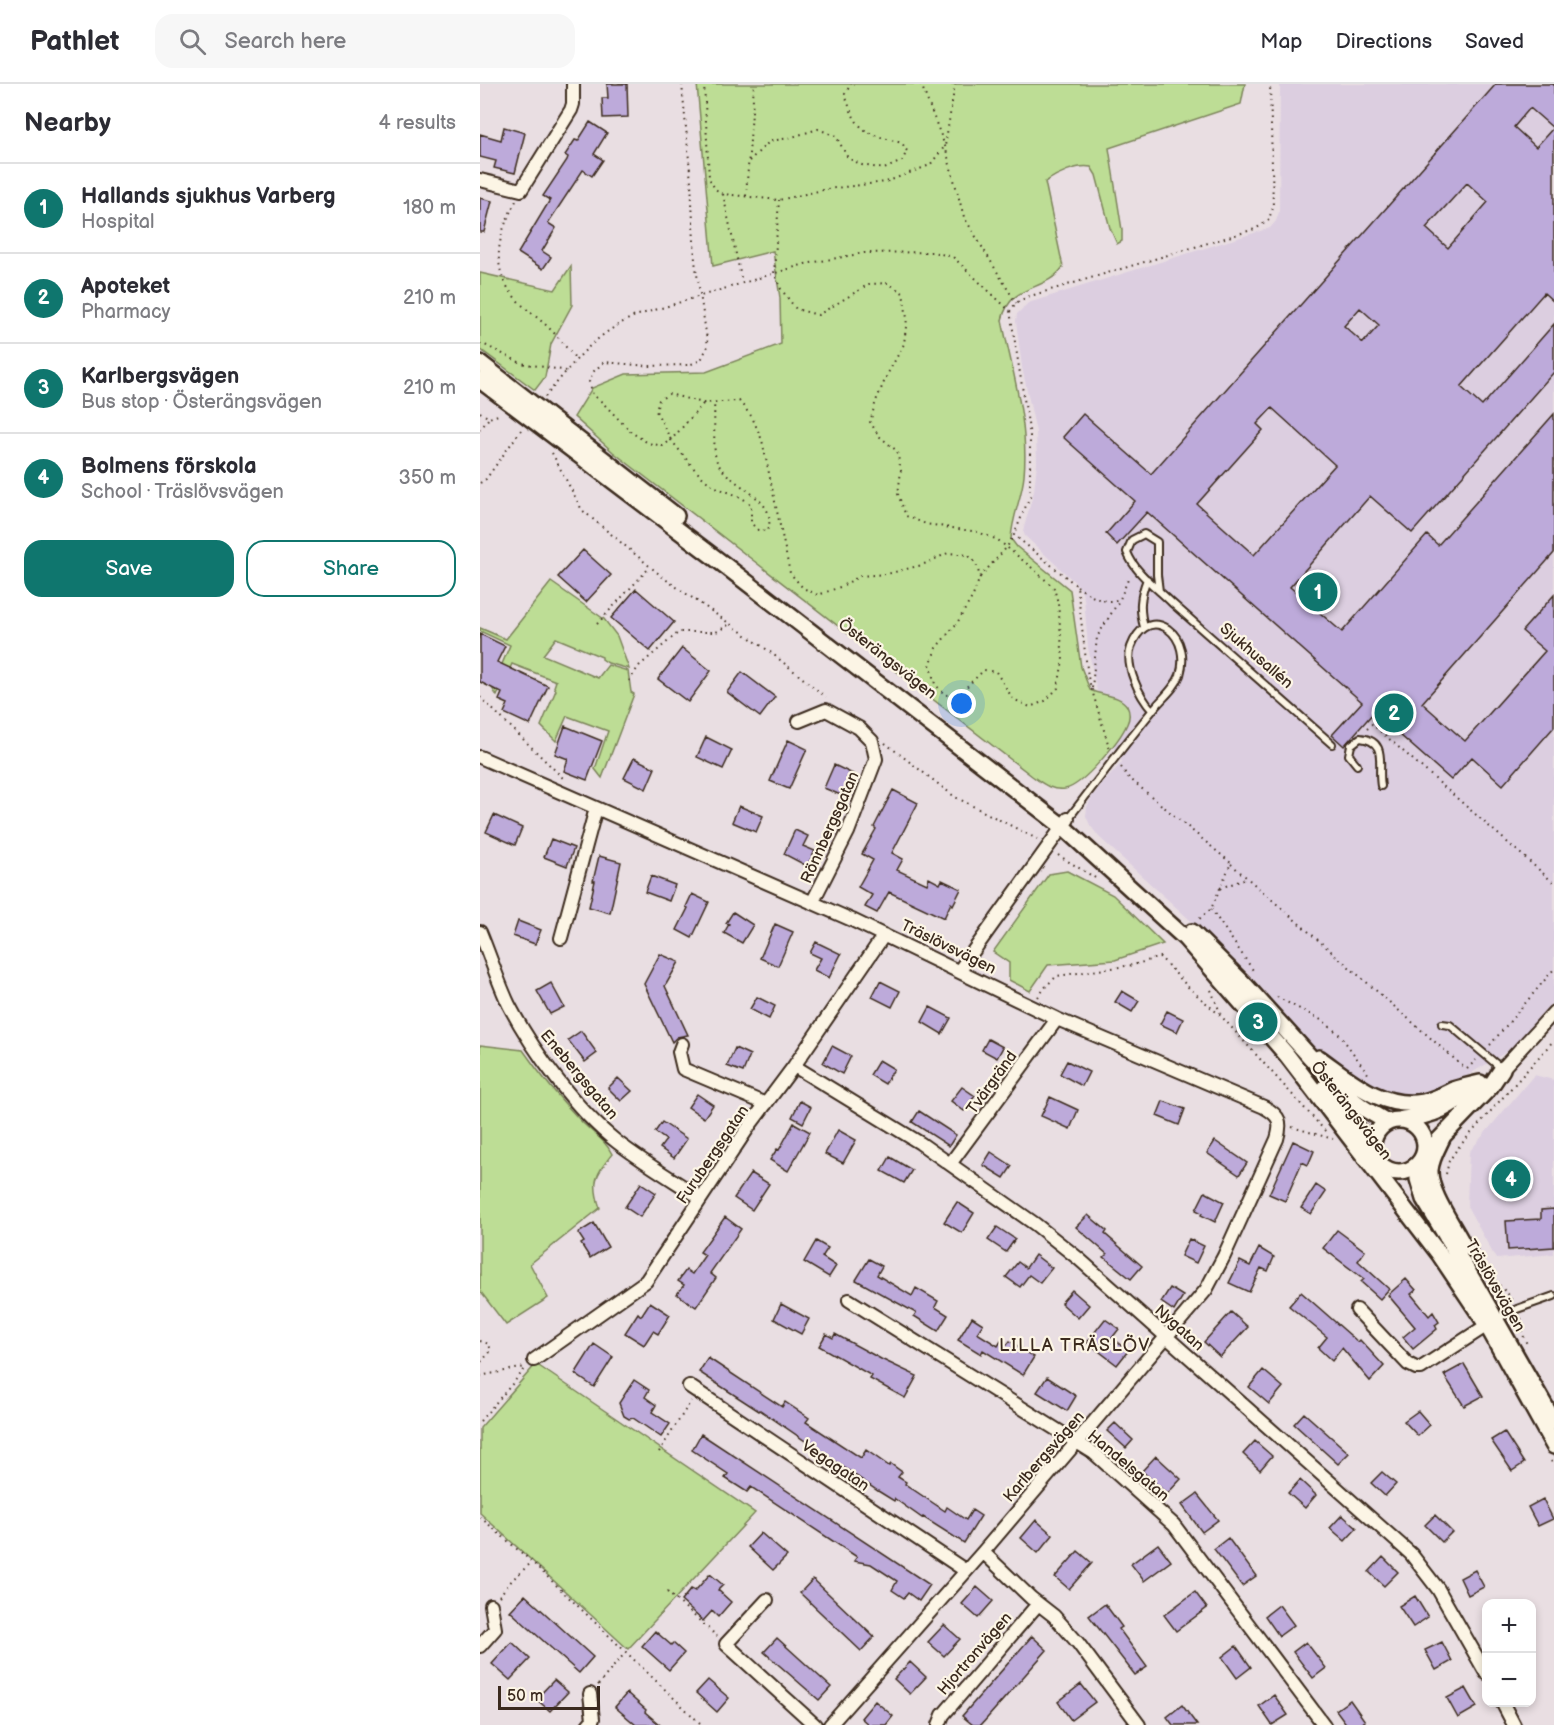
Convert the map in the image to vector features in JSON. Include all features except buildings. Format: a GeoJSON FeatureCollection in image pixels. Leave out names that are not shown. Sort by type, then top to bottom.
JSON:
{"type":"FeatureCollection","features":[{"type":"Feature","properties":{"kind":"street"},"geometry":{"type":"LineString","coordinates":[[480,180],[521,190],[571,110],[573,84]]}},
{"type":"Feature","properties":{"kind":"street","name":"Österängsvägen"},"geometry":{"type":"LineString","coordinates":[[480,363],[485,383],[1065,823],[1199,939],[1304,1048],[1317,1066],[1342,1092],[1365,1110],[1387,1122]]}},
{"type":"Feature","properties":{"kind":"street","name":"Rönnbergsgatan"},"geometry":{"type":"LineString","coordinates":[[799,721],[826,710],[866,734],[872,741],[876,759],[848,832],[812,903]]}},
{"type":"Feature","properties":{"kind":"street","name":"Träslövsvägen"},"geometry":{"type":"LineString","coordinates":[[480,758],[884,934],[1057,1019],[1264,1107],[1274,1112],[1280,1123]]}},
{"type":"Feature","properties":{"kind":"street"},"geometry":{"type":"LineString","coordinates":[[561,938],[596,808]]}},
{"type":"Feature","properties":{"kind":"street"},"geometry":{"type":"LineString","coordinates":[[959,971],[1065,823]]}},
{"type":"Feature","properties":{"kind":"street","name":"Österängsvägen"},"geometry":{"type":"LineString","coordinates":[[1065,823],[1185,938],[1286,1054],[1412,1216]]}},
{"type":"Feature","properties":{"kind":"street","name":"Enebergsgatan"},"geometry":{"type":"LineString","coordinates":[[480,932],[508,1002],[525,1034],[587,1114],[616,1141],[702,1198]]}},
{"type":"Feature","properties":{"kind":"street","name":"Furubergsgatan"},"geometry":{"type":"LineString","coordinates":[[534,1360],[646,1281],[884,934]]}},
{"type":"Feature","properties":{"kind":"street"},"geometry":{"type":"LineString","coordinates":[[1502,1069],[1441,1111],[1431,1115],[1387,1122],[1375,1134],[1373,1152],[1382,1166],[1391,1171],[1411,1170],[1490,1087],[1502,1069],[1554,1012]]}},
{"type":"Feature","properties":{"kind":"street","name":"Tvärgränd"},"geometry":{"type":"LineString","coordinates":[[950,1164],[1057,1019]]}},
{"type":"Feature","properties":{"kind":"street"},"geometry":{"type":"LineString","coordinates":[[682,1044],[679,1052],[683,1069],[766,1104]]}},
{"type":"Feature","properties":{"kind":"street"},"geometry":{"type":"LineString","coordinates":[[1304,1048],[1371,1094],[1396,1102],[1424,1102],[1456,1089],[1480,1083]]}},
{"type":"Feature","properties":{"kind":"street","name":"Österängsvägen"},"geometry":{"type":"LineString","coordinates":[[1286,1054],[1331,1095],[1354,1123],[1373,1152]]}},
{"type":"Feature","properties":{"kind":"street","name":"Nygatan"},"geometry":{"type":"LineString","coordinates":[[794,1066],[950,1164],[1035,1224],[1079,1259],[1411,1554],[1438,1588],[1482,1666]]}},
{"type":"Feature","properties":{"kind":"street"},"geometry":{"type":"LineString","coordinates":[[1403,1119],[1413,1123],[1422,1132],[1425,1144],[1421,1160]]}},
{"type":"Feature","properties":{"kind":"street","name":"Karlbergsvägen"},"geometry":{"type":"LineString","coordinates":[[830,1725],[1167,1338],[1213,1279],[1277,1139],[1281,1128],[1280,1123]]}},
{"type":"Feature","properties":{"kind":"street"},"geometry":{"type":"LineString","coordinates":[[1443,1136],[1432,1160],[1430,1176],[1436,1193],[1464,1246],[1471,1264],[1474,1282]]}},
{"type":"Feature","properties":{"kind":"street","name":"Träslövsvägen"},"geometry":{"type":"LineString","coordinates":[[1421,1160],[1418,1179],[1424,1199],[1474,1282],[1554,1446]]}},
{"type":"Feature","properties":{"kind":"street","name":"Österängsvägen"},"geometry":{"type":"LineString","coordinates":[[1382,1166],[1390,1188]]}},
{"type":"Feature","properties":{"kind":"street","name":"Träslövsvägen"},"geometry":{"type":"LineString","coordinates":[[1412,1216],[1492,1322],[1554,1422]]}},
{"type":"Feature","properties":{"kind":"street","name":"Handelsgatan"},"geometry":{"type":"LineString","coordinates":[[849,1300],[1094,1453],[1174,1525],[1324,1725]]}},
{"type":"Feature","properties":{"kind":"street"},"geometry":{"type":"LineString","coordinates":[[1357,1310],[1408,1364],[1416,1368],[1421,1368],[1492,1322]]}},
{"type":"Feature","properties":{"kind":"street","name":"Vegagatan"},"geometry":{"type":"LineString","coordinates":[[693,1388],[966,1571]]}},
{"type":"Feature","properties":{"kind":"street"},"geometry":{"type":"LineString","coordinates":[[983,1552],[1054,1616],[1078,1643],[1139,1725]]}},
{"type":"Feature","properties":{"kind":"street"},"geometry":{"type":"LineString","coordinates":[[767,1600],[726,1644],[815,1725]]}},
{"type":"Feature","properties":{"kind":"street","name":"Hjortronvägen"},"geometry":{"type":"LineString","coordinates":[[939,1725],[943,1715],[1038,1604]]}},
{"type":"Feature","properties":{"kind":"street"},"geometry":{"type":"LineString","coordinates":[[480,1646],[495,1629],[491,1605]]}},
{"type":"Feature","properties":{"kind":"street"},"geometry":{"type":"LineString","coordinates":[[588,1725],[593,1719],[590,1694]]}},
{"type":"Feature","properties":{"kind":"street"},"geometry":{"type":"LineString","coordinates":[[1505,1707],[1514,1725]]}},
{"type":"Feature","properties":{"kind":"lane"},"geometry":{"type":"LineString","coordinates":[[1132,565],[1127,552],[1132,540],[1144,534],[1157,542],[1159,591]]}},
{"type":"Feature","properties":{"kind":"lane","name":"Sjukhusallén"},"geometry":{"type":"LineString","coordinates":[[1132,565],[1332,744]]}},
{"type":"Feature","properties":{"kind":"lane"},"geometry":{"type":"LineString","coordinates":[[1143,627],[1140,610],[1141,594],[1147,579]]}},
{"type":"Feature","properties":{"kind":"lane"},"geometry":{"type":"LineString","coordinates":[[1065,823],[1152,710],[1176,684],[1180,674],[1182,651],[1171,631],[1161,625],[1143,627],[1135,637],[1129,652],[1130,666],[1137,686],[1152,710]]}},
{"type":"Feature","properties":{"kind":"lane"},"geometry":{"type":"LineString","coordinates":[[1357,765],[1349,755],[1351,746],[1360,738],[1370,739],[1379,747],[1381,786]]}},
{"type":"Feature","properties":{"kind":"lane"},"geometry":{"type":"LineString","coordinates":[[1442,1024],[1450,1025],[1502,1069]]}},
{"type":"Feature","properties":{"kind":"lane"},"geometry":{"type":"LineString","coordinates":[[1492,1322],[1517,1309],[1554,1296]]}},
{"type":"Feature","properties":{"kind":"path"},"geometry":{"type":"LineString","coordinates":[[682,84],[695,261],[708,346],[701,360],[689,365],[666,366],[604,362],[593,372],[589,382],[593,395],[603,402],[632,432],[648,443],[663,446],[704,403]]}},
{"type":"Feature","properties":{"kind":"path"},"geometry":{"type":"LineString","coordinates":[[704,84],[709,178],[715,189],[723,194],[779,200],[827,189],[886,182],[930,165],[945,146],[955,84]]}},
{"type":"Feature","properties":{"kind":"path"},"geometry":{"type":"LineString","coordinates":[[746,196],[754,84]]}},
{"type":"Feature","properties":{"kind":"path"},"geometry":{"type":"LineString","coordinates":[[749,161],[770,141],[818,129],[836,136],[848,158],[862,165],[884,169],[902,161],[907,151],[902,143],[873,135],[860,128],[851,114],[845,94],[851,84]]}},
{"type":"Feature","properties":{"kind":"path"},"geometry":{"type":"LineString","coordinates":[[921,84],[945,146],[964,217],[1016,303]]}},
{"type":"Feature","properties":{"kind":"path"},"geometry":{"type":"LineString","coordinates":[[1010,311],[1016,303],[1027,297],[1263,225],[1268,221],[1273,208],[1270,84]]}},
{"type":"Feature","properties":{"kind":"path"},"geometry":{"type":"LineString","coordinates":[[521,190],[501,234],[499,244],[502,275],[519,302],[549,329],[576,359]]}},
{"type":"Feature","properties":{"kind":"path"},"geometry":{"type":"LineString","coordinates":[[723,194],[742,283]]}},
{"type":"Feature","properties":{"kind":"path"},"geometry":{"type":"LineString","coordinates":[[540,403],[576,359],[598,338],[617,324],[635,316],[774,273],[805,264],[864,253],[933,252],[953,257],[1010,311],[1030,436],[1030,496],[1007,547],[980,577],[973,596],[957,623],[936,648],[930,666],[935,684],[945,695],[959,694],[984,670],[996,672],[1013,699],[1030,706],[1045,701],[1058,688],[1063,660],[1058,603],[1054,588],[1037,572],[1007,547],[998,540],[978,532],[926,524],[906,516],[898,494],[901,471],[897,451],[879,436],[870,422],[887,375],[904,344],[907,318],[903,292],[888,284],[869,284],[818,315],[796,309],[781,289],[774,273],[779,200]]}},
{"type":"Feature","properties":{"kind":"path"},"geometry":{"type":"LineString","coordinates":[[480,345],[483,344],[521,363],[567,371]]}},
{"type":"Feature","properties":{"kind":"path"},"geometry":{"type":"LineString","coordinates":[[714,402],[716,459],[725,473],[760,500],[767,509],[771,522],[767,531],[758,530],[751,523],[752,505],[746,499],[713,485],[702,476],[671,440],[656,411],[659,400],[669,394],[704,403],[714,402],[739,401],[752,417],[762,441],[790,573],[803,588],[818,595],[860,576],[887,574],[922,565],[948,553],[968,555],[976,563],[980,577]]}},
{"type":"Feature","properties":{"kind":"path"},"geometry":{"type":"LineString","coordinates":[[480,412],[489,418]]}},
{"type":"Feature","properties":{"kind":"path"},"geometry":{"type":"LineString","coordinates":[[480,430],[489,418],[504,414]]}},
{"type":"Feature","properties":{"kind":"path"},"geometry":{"type":"LineString","coordinates":[[480,483],[486,479],[522,430]]}},
{"type":"Feature","properties":{"kind":"path"},"geometry":{"type":"LineString","coordinates":[[550,450],[582,510],[650,567],[769,651],[826,697]]}},
{"type":"Feature","properties":{"kind":"path"},"geometry":{"type":"LineString","coordinates":[[1014,535],[1092,597],[1112,602],[1120,599]]}},
{"type":"Feature","properties":{"kind":"path"},"geometry":{"type":"LineString","coordinates":[[1092,690],[1097,637],[1128,584],[1132,565]]}},
{"type":"Feature","properties":{"kind":"path"},"geometry":{"type":"LineString","coordinates":[[597,624],[650,567]]}},
{"type":"Feature","properties":{"kind":"path"},"geometry":{"type":"LineString","coordinates":[[1077,586],[1088,677],[1110,751],[1128,777],[1231,863],[1466,1070],[1554,969]]}},
{"type":"Feature","properties":{"kind":"path"},"geometry":{"type":"LineString","coordinates":[[629,681],[639,666],[679,632],[716,632],[730,624]]}},
{"type":"Feature","properties":{"kind":"path"},"geometry":{"type":"LineString","coordinates":[[480,697],[567,781],[570,796]]}},
{"type":"Feature","properties":{"kind":"path"},"geometry":{"type":"LineString","coordinates":[[1360,738],[1372,724],[1554,883]]}},
{"type":"Feature","properties":{"kind":"path"},"geometry":{"type":"LineString","coordinates":[[886,743],[955,797],[1000,822],[1029,834],[1065,860],[1100,880]]}},
{"type":"Feature","properties":{"kind":"path"},"geometry":{"type":"LineString","coordinates":[[1194,924],[1211,909],[1231,863]]}},
{"type":"Feature","properties":{"kind":"path"},"geometry":{"type":"LineString","coordinates":[[1220,888],[1248,878]]}},
{"type":"Feature","properties":{"kind":"path"},"geometry":{"type":"LineString","coordinates":[[1211,909],[1256,975]]}},
{"type":"Feature","properties":{"kind":"path"},"geometry":{"type":"LineString","coordinates":[[1031,1007],[1047,985],[1057,976],[1133,965],[1160,957],[1221,1017],[1332,1139],[1280,1123]]}},
{"type":"Feature","properties":{"kind":"path"},"geometry":{"type":"LineString","coordinates":[[1208,982],[1221,1017]]}},
{"type":"Feature","properties":{"kind":"path"},"geometry":{"type":"LineString","coordinates":[[1271,994],[1323,1021],[1340,1035],[1370,1076]]}},
{"type":"Feature","properties":{"kind":"path"},"geometry":{"type":"LineString","coordinates":[[1446,1180],[1449,1161],[1457,1149],[1554,1040]]}},
{"type":"Feature","properties":{"kind":"path"},"geometry":{"type":"LineString","coordinates":[[1476,1248],[1491,1277],[1508,1294],[1517,1309],[1522,1321],[1524,1338],[1529,1347]]}},
{"type":"Feature","properties":{"kind":"path"},"geometry":{"type":"LineString","coordinates":[[480,1341],[489,1344],[491,1352],[480,1363]]}},
{"type":"Feature","properties":{"kind":"path"},"geometry":{"type":"LineString","coordinates":[[480,1376],[528,1367],[480,1421]]}},
{"type":"Feature","properties":{"kind":"path"},"geometry":{"type":"LineString","coordinates":[[659,1452],[693,1388]]}},
{"type":"Feature","properties":{"kind":"path"},"geometry":{"type":"LineString","coordinates":[[480,1517],[532,1562],[702,1725]]}},
{"type":"Feature","properties":{"kind":"path"},"geometry":{"type":"LineString","coordinates":[[491,1605],[513,1579],[532,1562]]}},
{"type":"Feature","properties":{"kind":"path"},"geometry":{"type":"LineString","coordinates":[[667,1592],[726,1644]]}},
{"type":"Feature","properties":{"kind":"path"},"geometry":{"type":"LineString","coordinates":[[590,1694],[625,1653]]}},
{"type":"Feature","properties":{"kind":"shaded area"},"geometry":{"type":"Polygon","coordinates":[[[1280,84],[1554,84],[1554,1000],[1503,1054],[1445,1089],[1421,1097],[1377,1093],[1317,1050],[1247,972],[1099,837],[1090,825],[1086,816],[1087,807],[1093,795],[1122,762],[1113,746],[1095,683],[1088,647],[1084,598],[1079,586],[1025,536],[1023,531],[1034,491],[1037,463],[1036,432],[1022,367],[1017,314],[1028,303],[1270,228],[1279,212],[1280,84]]]}},
{"type":"Feature","properties":{"kind":"shaded area"},"geometry":{"type":"Polygon","coordinates":[[[1534,1075],[1554,1080],[1554,1254],[1496,1259],[1467,1206],[1469,1152],[1534,1075]]]}},
{"type":"Feature","properties":{"kind":"green space"},"geometry":{"type":"Polygon","coordinates":[[[697,84],[1245,84],[1241,104],[1109,148],[1122,230],[1122,241],[1117,244],[1110,228],[1096,175],[1091,167],[1073,168],[1045,182],[1063,267],[1047,281],[1020,293],[1013,299],[1006,308],[1002,320],[1019,397],[1025,456],[1023,484],[1011,539],[1017,547],[1070,590],[1081,667],[1090,690],[1120,699],[1127,706],[1129,713],[1127,724],[1109,751],[1073,786],[1055,789],[1032,776],[613,452],[574,417],[592,388],[626,374],[706,372],[781,344],[780,298],[773,251],[713,266],[697,84]]]}},
{"type":"Feature","properties":{"kind":"green space"},"geometry":{"type":"Polygon","coordinates":[[[571,266],[572,305],[551,344],[545,377],[535,390],[480,349],[480,273],[555,290],[571,266]]]}},
{"type":"Feature","properties":{"kind":"green space"},"geometry":{"type":"Polygon","coordinates":[[[551,582],[604,619],[617,636],[629,669],[608,663],[602,657],[556,638],[543,655],[598,678],[608,665],[628,671],[631,692],[634,694],[602,778],[595,769],[608,731],[567,716],[556,741],[541,726],[556,690],[554,687],[556,681],[512,664],[497,696],[492,688],[510,645],[480,631],[480,628],[506,639],[551,582]]]}},
{"type":"Feature","properties":{"kind":"green space"},"geometry":{"type":"Polygon","coordinates":[[[1067,871],[1113,895],[1163,944],[1115,960],[1048,965],[1030,991],[1009,980],[1009,963],[993,952],[1049,874],[1067,871]]]}},
{"type":"Feature","properties":{"kind":"green space"},"geometry":{"type":"Polygon","coordinates":[[[480,1045],[523,1050],[557,1095],[602,1140],[612,1154],[597,1179],[596,1191],[600,1208],[530,1264],[548,1298],[506,1325],[480,1291],[480,1045]]]}},
{"type":"Feature","properties":{"kind":"green space"},"geometry":{"type":"Polygon","coordinates":[[[536,1364],[755,1513],[628,1649],[480,1513],[480,1428],[536,1364]]]}},
{"type":"Feature","properties":{"kind":"place","name":"Hallands sjukhus Varberg"},"geometry":{"type":"Point","coordinates":[1318,592]}},
{"type":"Feature","properties":{"kind":"place","name":"Apoteket"},"geometry":{"type":"Point","coordinates":[1394,713]}},
{"type":"Feature","properties":{"kind":"place","name":"Karlbergsvägen"},"geometry":{"type":"Point","coordinates":[1258,1022]}},
{"type":"Feature","properties":{"kind":"place","name":"Bolmens förskola"},"geometry":{"type":"Point","coordinates":[1511,1179]}},
{"type":"Feature","properties":{"kind":"district","name":"LILLA TRÄSLÖV"},"geometry":{"type":"Point","coordinates":[1075,1345]}}]}
